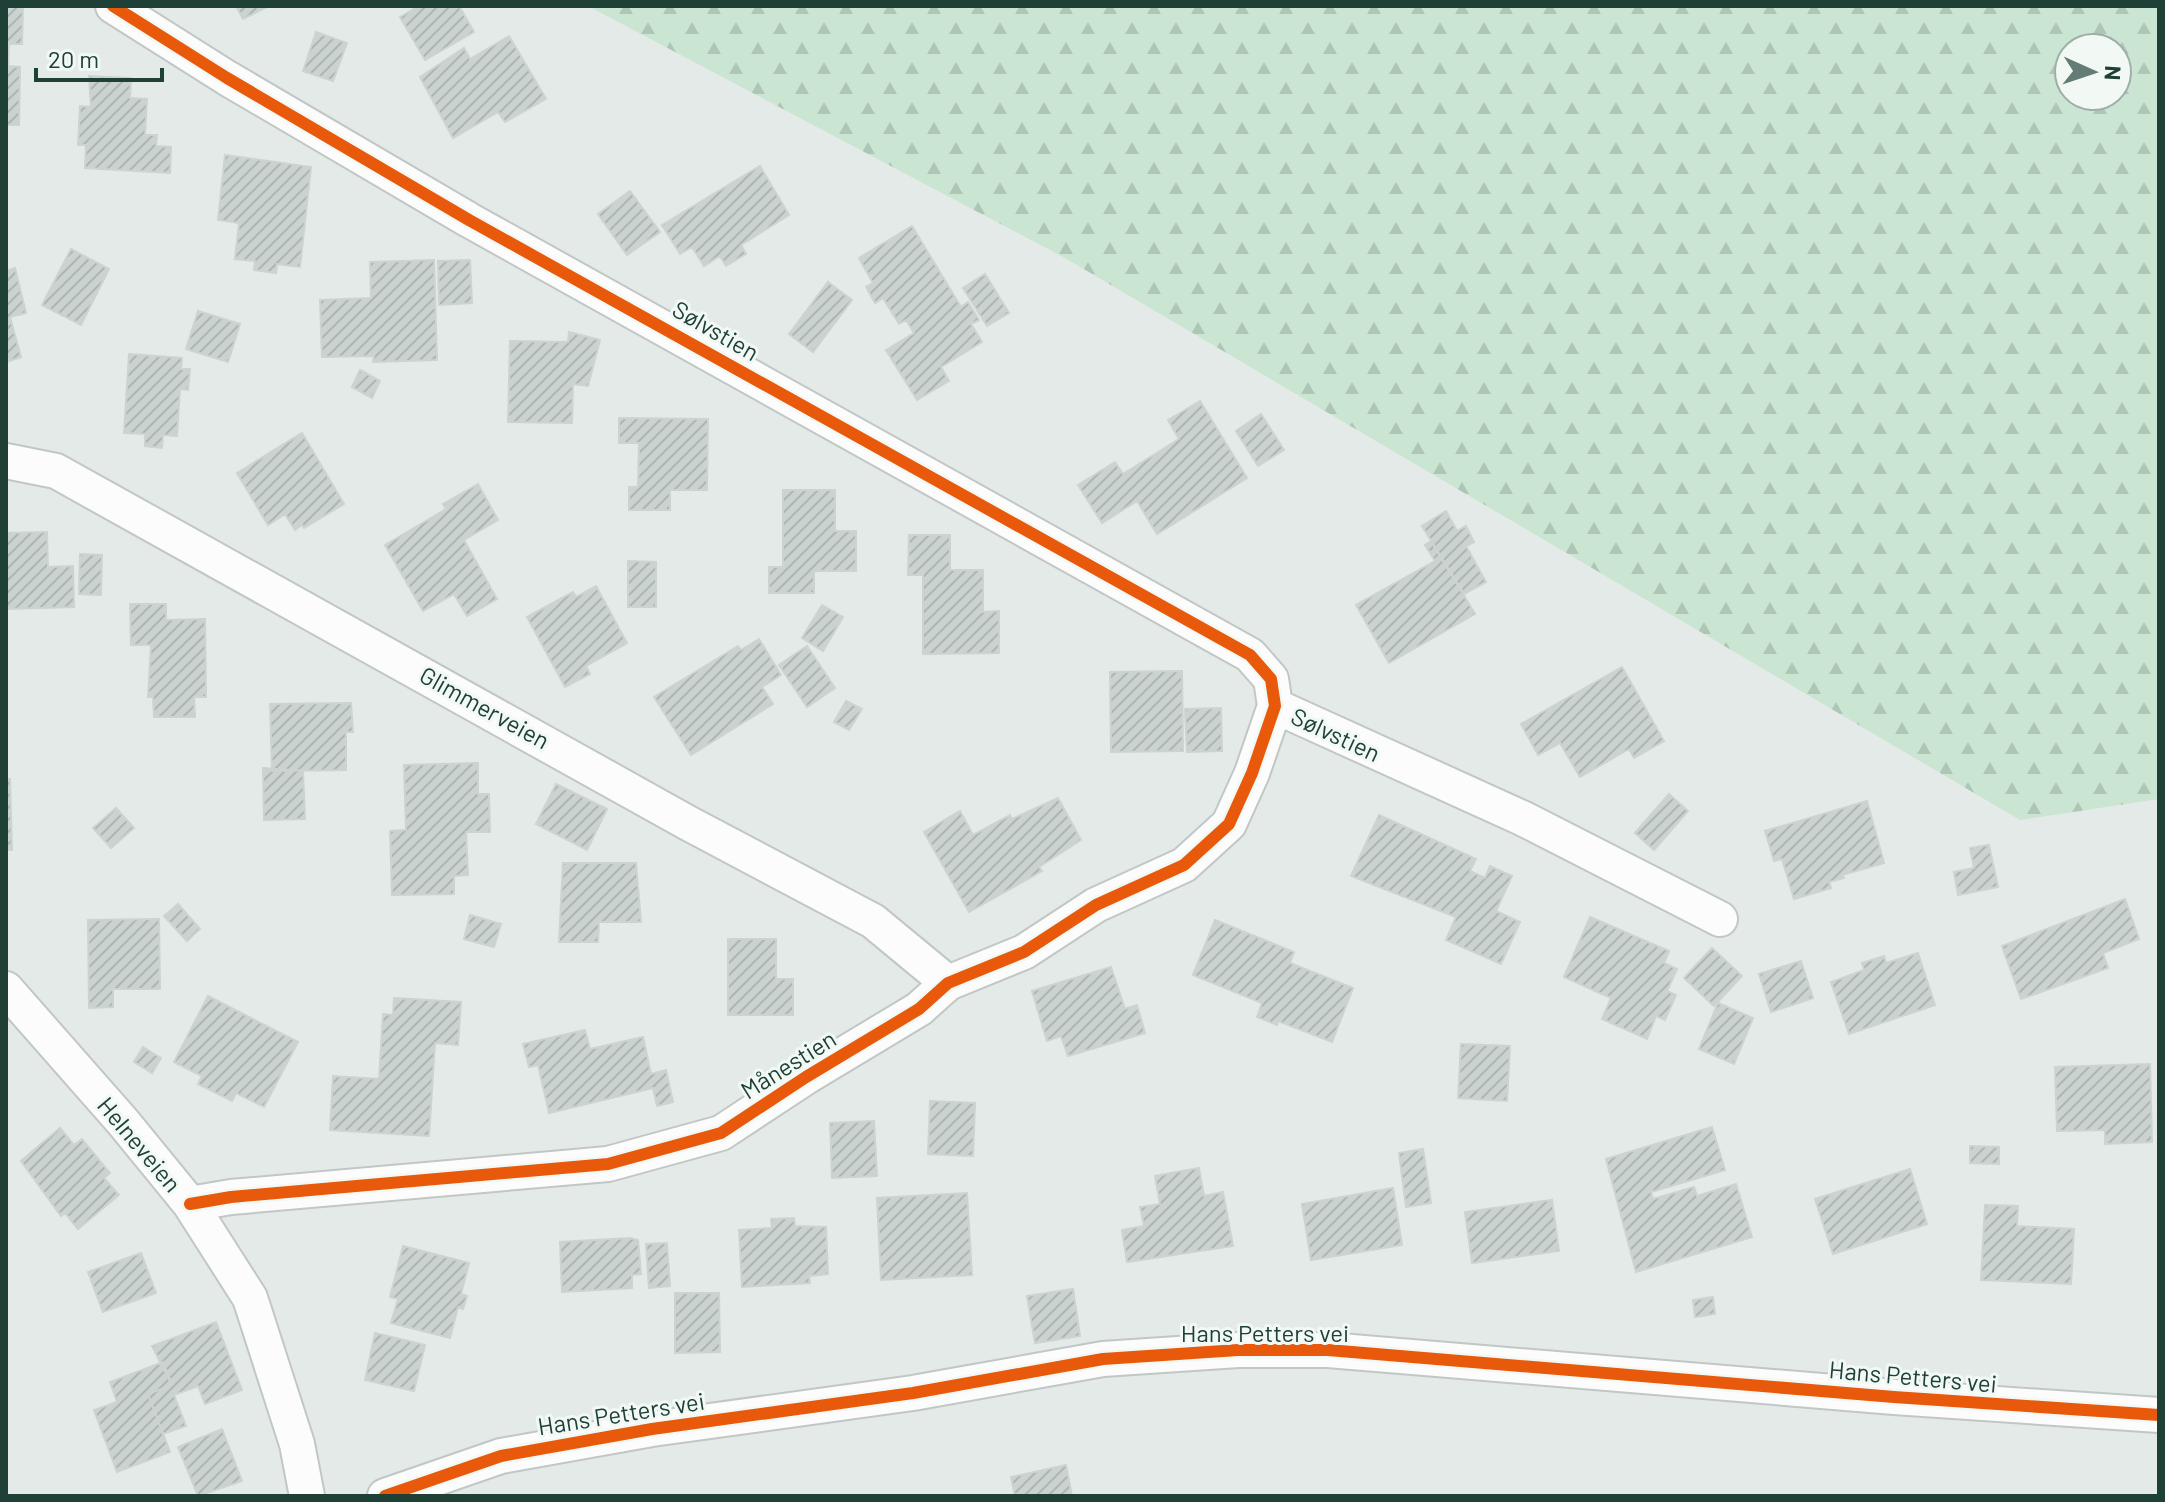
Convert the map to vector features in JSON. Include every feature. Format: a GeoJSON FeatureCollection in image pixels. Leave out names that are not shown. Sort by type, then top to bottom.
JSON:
{"type":"FeatureCollection","features":[{"type":"Feature","properties":{"kind":"street","name":"Sølvstien"},"geometry":{"type":"LineString","coordinates":[[113,6],[227,78],[469,220],[1250,655],[1271,679],[1275,706],[1522,818],[1720,919]]}},
{"type":"Feature","properties":{"kind":"street","name":"Glimmerveien"},"geometry":{"type":"LineString","coordinates":[[6,461],[56,471],[688,823],[873,921],[948,983]]}},
{"type":"Feature","properties":{"kind":"street","name":"Månestien"},"geometry":{"type":"LineString","coordinates":[[190,1204],[231,1197],[608,1164],[721,1133],[919,1009],[948,983],[1024,952],[1096,905],[1184,865],[1229,824],[1252,773],[1275,706]]}},
{"type":"Feature","properties":{"kind":"street","name":"Helneveien"},"geometry":{"type":"LineString","coordinates":[[6,989],[123,1122],[190,1204],[250,1298],[297,1444],[307,1496]]}},
{"type":"Feature","properties":{"kind":"street","name":"Hans Petters vei"},"geometry":{"type":"LineString","coordinates":[[385,1496],[501,1456],[623,1434],[913,1393],[1103,1359],[1238,1350],[1328,1350],[1955,1402],[2159,1415]]}},
{"type":"Feature","properties":{"kind":"green space"},"geometry":{"type":"Polygon","coordinates":[[[588,6],[2159,6],[2159,799],[2020,820],[1065,258],[588,6]]]}},
{"type":"Feature","properties":{"kind":"building"},"geometry":{"type":"Polygon","coordinates":[[[6,6],[23,6],[22,44],[9,44],[8,66],[20,67],[19,125],[6,125],[6,6]]]}},
{"type":"Feature","properties":{"kind":"building"},"geometry":{"type":"Polygon","coordinates":[[[236,6],[269,6],[243,19],[236,6]]]}},
{"type":"Feature","properties":{"kind":"building"},"geometry":{"type":"Polygon","coordinates":[[[419,6],[459,6],[474,32],[425,60],[400,17],[419,6]]]}},
{"type":"Feature","properties":{"kind":"building"},"geometry":{"type":"Polygon","coordinates":[[[316,32],[347,43],[333,81],[303,71],[316,32]]]}},
{"type":"Feature","properties":{"kind":"building"},"geometry":{"type":"Polygon","coordinates":[[[509,36],[546,99],[505,122],[498,112],[453,138],[420,77],[464,48],[470,59],[509,36]]]}},
{"type":"Feature","properties":{"kind":"building"},"geometry":{"type":"Polygon","coordinates":[[[89,76],[131,78],[130,98],[147,99],[145,135],[157,135],[156,146],[171,147],[170,173],[85,168],[86,145],[78,145],[80,106],[91,107],[89,76]]]}},
{"type":"Feature","properties":{"kind":"building"},"geometry":{"type":"Polygon","coordinates":[[[225,155],[311,167],[300,267],[277,264],[276,273],[254,270],[255,261],[235,259],[239,223],[218,220],[225,155]]]}},
{"type":"Feature","properties":{"kind":"building"},"geometry":{"type":"Polygon","coordinates":[[[760,166],[789,215],[741,245],[746,254],[726,266],[720,256],[704,266],[692,247],[680,254],[662,225],[760,166]]]}},
{"type":"Feature","properties":{"kind":"building"},"geometry":{"type":"Polygon","coordinates":[[[630,191],[660,232],[627,255],[598,214],[630,191]]]}},
{"type":"Feature","properties":{"kind":"building"},"geometry":{"type":"Polygon","coordinates":[[[912,226],[961,307],[968,302],[979,320],[971,324],[982,342],[941,367],[949,381],[917,400],[886,350],[914,333],[906,320],[899,324],[883,298],[875,303],[866,287],[873,283],[859,258],[912,226]]]}},
{"type":"Feature","properties":{"kind":"building"},"geometry":{"type":"Polygon","coordinates":[[[71,249],[109,269],[81,325],[42,305],[71,249]]]}},
{"type":"Feature","properties":{"kind":"building"},"geometry":{"type":"Polygon","coordinates":[[[434,260],[437,360],[373,362],[374,356],[322,357],[320,300],[371,298],[370,262],[434,260]]]}},
{"type":"Feature","properties":{"kind":"building"},"geometry":{"type":"Polygon","coordinates":[[[470,260],[472,303],[439,305],[438,261],[470,260]]]}},
{"type":"Feature","properties":{"kind":"building"},"geometry":{"type":"Polygon","coordinates":[[[15,268],[26,313],[10,317],[21,357],[6,362],[6,271],[15,268]]]}},
{"type":"Feature","properties":{"kind":"building"},"geometry":{"type":"Polygon","coordinates":[[[985,274],[1009,313],[987,326],[963,288],[985,274]]]}},
{"type":"Feature","properties":{"kind":"building"},"geometry":{"type":"Polygon","coordinates":[[[828,282],[852,300],[813,352],[789,334],[828,282]]]}},
{"type":"Feature","properties":{"kind":"building"},"geometry":{"type":"Polygon","coordinates":[[[198,311],[240,324],[228,362],[186,349],[198,311]]]}},
{"type":"Feature","properties":{"kind":"building"},"geometry":{"type":"Polygon","coordinates":[[[569,332],[600,340],[588,386],[573,384],[572,423],[508,422],[510,341],[568,342],[569,332]]]}},
{"type":"Feature","properties":{"kind":"building"},"geometry":{"type":"Polygon","coordinates":[[[129,354],[182,358],[181,369],[190,369],[188,390],[180,389],[177,436],[163,435],[162,448],[145,446],[145,434],[124,433],[129,354]]]}},
{"type":"Feature","properties":{"kind":"building"},"geometry":{"type":"Polygon","coordinates":[[[360,370],[380,381],[372,398],[352,387],[360,370]]]}},
{"type":"Feature","properties":{"kind":"building"},"geometry":{"type":"Polygon","coordinates":[[[1200,401],[1247,478],[1157,534],[1137,501],[1102,523],[1078,485],[1115,462],[1123,474],[1179,439],[1168,420],[1200,401]]]}},
{"type":"Feature","properties":{"kind":"building"},"geometry":{"type":"Polygon","coordinates":[[[1261,414],[1284,450],[1258,466],[1236,431],[1261,414]]]}},
{"type":"Feature","properties":{"kind":"building"},"geometry":{"type":"Polygon","coordinates":[[[619,418],[708,419],[707,490],[670,490],[670,510],[629,510],[629,487],[638,487],[639,443],[619,443],[619,418]]]}},
{"type":"Feature","properties":{"kind":"building"},"geometry":{"type":"Polygon","coordinates":[[[302,433],[344,504],[304,528],[302,525],[295,530],[285,514],[268,525],[237,473],[302,433]]]}},
{"type":"Feature","properties":{"kind":"building"},"geometry":{"type":"Polygon","coordinates":[[[478,484],[498,520],[464,540],[497,599],[467,616],[454,594],[423,611],[385,545],[446,509],[443,504],[478,484]]]}},
{"type":"Feature","properties":{"kind":"building"},"geometry":{"type":"Polygon","coordinates":[[[783,490],[835,490],[835,531],[856,531],[856,571],[814,571],[814,593],[769,593],[769,567],[783,567],[783,490]]]}},
{"type":"Feature","properties":{"kind":"building"},"geometry":{"type":"Polygon","coordinates":[[[1446,511],[1457,531],[1466,526],[1474,542],[1466,546],[1486,582],[1464,594],[1422,526],[1446,511]]]}},
{"type":"Feature","properties":{"kind":"building"},"geometry":{"type":"Polygon","coordinates":[[[47,532],[48,567],[73,566],[74,607],[6,609],[6,533],[47,532]]]}},
{"type":"Feature","properties":{"kind":"building"},"geometry":{"type":"Polygon","coordinates":[[[909,535],[950,535],[950,570],[983,570],[983,612],[999,611],[999,653],[923,654],[923,575],[908,575],[909,535]]]}},
{"type":"Feature","properties":{"kind":"building"},"geometry":{"type":"Polygon","coordinates":[[[1431,541],[1475,614],[1389,663],[1356,605],[1435,561],[1425,545],[1431,541]]]}},
{"type":"Feature","properties":{"kind":"building"},"geometry":{"type":"Polygon","coordinates":[[[80,554],[102,555],[101,595],[79,594],[80,554]]]}},
{"type":"Feature","properties":{"kind":"building"},"geometry":{"type":"Polygon","coordinates":[[[628,561],[656,562],[656,607],[628,607],[628,561]]]}},
{"type":"Feature","properties":{"kind":"building"},"geometry":{"type":"Polygon","coordinates":[[[596,586],[627,643],[586,666],[590,674],[565,687],[527,617],[573,592],[576,597],[596,586]]]}},
{"type":"Feature","properties":{"kind":"building"},"geometry":{"type":"Polygon","coordinates":[[[130,604],[166,604],[166,620],[205,619],[206,697],[194,697],[195,717],[154,717],[153,697],[148,697],[151,645],[131,645],[130,604]]]}},
{"type":"Feature","properties":{"kind":"building"},"geometry":{"type":"Polygon","coordinates":[[[822,605],[843,617],[823,651],[802,638],[822,605]]]}},
{"type":"Feature","properties":{"kind":"building"},"geometry":{"type":"Polygon","coordinates":[[[759,639],[781,675],[762,687],[773,704],[691,755],[654,697],[738,646],[741,650],[759,639]]]}},
{"type":"Feature","properties":{"kind":"building"},"geometry":{"type":"Polygon","coordinates":[[[807,646],[835,688],[807,707],[779,665],[807,646]]]}},
{"type":"Feature","properties":{"kind":"building"},"geometry":{"type":"Polygon","coordinates":[[[1622,667],[1664,741],[1634,758],[1629,749],[1580,777],[1560,743],[1538,755],[1521,724],[1622,667]]]}},
{"type":"Feature","properties":{"kind":"building"},"geometry":{"type":"Polygon","coordinates":[[[1182,671],[1183,751],[1111,752],[1110,672],[1182,671]]]}},
{"type":"Feature","properties":{"kind":"building"},"geometry":{"type":"Polygon","coordinates":[[[846,701],[862,709],[849,730],[834,722],[846,701]]]}},
{"type":"Feature","properties":{"kind":"building"},"geometry":{"type":"Polygon","coordinates":[[[351,703],[353,732],[346,732],[346,770],[272,771],[270,704],[351,703]]]}},
{"type":"Feature","properties":{"kind":"building"},"geometry":{"type":"Polygon","coordinates":[[[1221,708],[1222,751],[1187,752],[1185,709],[1221,708]]]}},
{"type":"Feature","properties":{"kind":"building"},"geometry":{"type":"Polygon","coordinates":[[[478,763],[478,794],[489,794],[490,832],[466,832],[468,875],[454,876],[454,894],[392,895],[390,831],[406,830],[404,765],[478,763]]]}},
{"type":"Feature","properties":{"kind":"building"},"geometry":{"type":"Polygon","coordinates":[[[263,768],[303,771],[305,819],[264,820],[263,768]]]}},
{"type":"Feature","properties":{"kind":"building"},"geometry":{"type":"Polygon","coordinates":[[[6,779],[10,779],[12,850],[6,850],[6,779]]]}},
{"type":"Feature","properties":{"kind":"building"},"geometry":{"type":"Polygon","coordinates":[[[556,784],[607,809],[587,850],[536,824],[556,784]]]}},
{"type":"Feature","properties":{"kind":"building"},"geometry":{"type":"Polygon","coordinates":[[[1669,794],[1688,811],[1654,850],[1635,833],[1669,794]]]}},
{"type":"Feature","properties":{"kind":"building"},"geometry":{"type":"Polygon","coordinates":[[[1058,798],[1081,840],[1039,867],[1042,871],[969,912],[924,832],[960,811],[973,835],[1010,815],[1012,819],[1058,798]]]}},
{"type":"Feature","properties":{"kind":"building"},"geometry":{"type":"Polygon","coordinates":[[[1867,801],[1884,863],[1842,875],[1844,878],[1829,882],[1831,888],[1794,899],[1782,859],[1774,861],[1765,831],[1867,801]]]}},
{"type":"Feature","properties":{"kind":"building"},"geometry":{"type":"Polygon","coordinates":[[[116,808],[134,828],[111,848],[93,828],[116,808]]]}},
{"type":"Feature","properties":{"kind":"building"},"geometry":{"type":"Polygon","coordinates":[[[1379,815],[1476,859],[1470,871],[1485,878],[1490,866],[1512,876],[1496,911],[1520,922],[1501,964],[1446,940],[1456,917],[1351,876],[1379,815]]]}},
{"type":"Feature","properties":{"kind":"building"},"geometry":{"type":"Polygon","coordinates":[[[1989,845],[1998,887],[1958,895],[1954,872],[1974,868],[1970,848],[1989,845]]]}},
{"type":"Feature","properties":{"kind":"building"},"geometry":{"type":"Polygon","coordinates":[[[563,863],[636,863],[641,922],[599,922],[598,942],[559,942],[563,863]]]}},
{"type":"Feature","properties":{"kind":"building"},"geometry":{"type":"Polygon","coordinates":[[[2125,899],[2139,939],[2103,953],[2108,968],[2021,999],[2002,946],[2125,899]]]}},
{"type":"Feature","properties":{"kind":"building"},"geometry":{"type":"Polygon","coordinates":[[[178,904],[200,929],[187,941],[164,916],[178,904]]]}},
{"type":"Feature","properties":{"kind":"building"},"geometry":{"type":"Polygon","coordinates":[[[470,915],[501,924],[494,947],[464,939],[470,915]]]}},
{"type":"Feature","properties":{"kind":"building"},"geometry":{"type":"Polygon","coordinates":[[[1590,917],[1669,951],[1664,963],[1677,969],[1667,991],[1676,995],[1665,1020],[1656,1016],[1647,1039],[1602,1019],[1611,998],[1564,977],[1590,917]]]}},
{"type":"Feature","properties":{"kind":"building"},"geometry":{"type":"Polygon","coordinates":[[[159,919],[160,989],[113,989],[113,1007],[89,1008],[88,920],[159,919]]]}},
{"type":"Feature","properties":{"kind":"building"},"geometry":{"type":"Polygon","coordinates":[[[1215,920],[1294,952],[1290,963],[1353,988],[1332,1042],[1278,1021],[1277,1025],[1257,1017],[1262,1003],[1193,975],[1215,920]]]}},
{"type":"Feature","properties":{"kind":"building"},"geometry":{"type":"Polygon","coordinates":[[[728,939],[776,939],[776,979],[793,979],[793,1015],[728,1015],[728,939]]]}},
{"type":"Feature","properties":{"kind":"building"},"geometry":{"type":"Polygon","coordinates":[[[1712,948],[1742,976],[1714,1006],[1684,978],[1712,948]]]}},
{"type":"Feature","properties":{"kind":"building"},"geometry":{"type":"Polygon","coordinates":[[[1918,953],[1935,1005],[1849,1034],[1831,982],[1864,970],[1862,963],[1884,956],[1886,963],[1918,953]]]}},
{"type":"Feature","properties":{"kind":"building"},"geometry":{"type":"Polygon","coordinates":[[[1801,961],[1813,998],[1771,1012],[1759,974],[1801,961]]]}},
{"type":"Feature","properties":{"kind":"building"},"geometry":{"type":"Polygon","coordinates":[[[1111,967],[1125,1009],[1137,1005],[1145,1033],[1068,1056],[1061,1036],[1047,1041],[1032,991],[1111,967]]]}},
{"type":"Feature","properties":{"kind":"building"},"geometry":{"type":"Polygon","coordinates":[[[208,996],[298,1042],[264,1107],[236,1093],[232,1101],[198,1084],[202,1076],[174,1062],[208,996]]]}},
{"type":"Feature","properties":{"kind":"building"},"geometry":{"type":"Polygon","coordinates":[[[394,998],[461,1002],[458,1045],[435,1043],[429,1136],[330,1130],[333,1076],[379,1079],[383,1014],[393,1015],[394,998]]]}},
{"type":"Feature","properties":{"kind":"building"},"geometry":{"type":"Polygon","coordinates":[[[1718,1003],[1753,1018],[1734,1064],[1699,1049],[1718,1003]]]}},
{"type":"Feature","properties":{"kind":"building"},"geometry":{"type":"Polygon","coordinates":[[[585,1030],[590,1049],[643,1037],[651,1074],[666,1070],[673,1102],[657,1106],[653,1088],[549,1113],[538,1065],[529,1067],[523,1044],[585,1030]]]}},
{"type":"Feature","properties":{"kind":"building"},"geometry":{"type":"Polygon","coordinates":[[[1461,1044],[1510,1046],[1507,1101],[1458,1098],[1461,1044]]]}},
{"type":"Feature","properties":{"kind":"building"},"geometry":{"type":"Polygon","coordinates":[[[143,1047],[161,1058],[152,1073],[134,1062],[143,1047]]]}},
{"type":"Feature","properties":{"kind":"building"},"geometry":{"type":"Polygon","coordinates":[[[2150,1064],[2152,1142],[2105,1144],[2105,1130],[2057,1131],[2055,1067],[2150,1064]]]}},
{"type":"Feature","properties":{"kind":"building"},"geometry":{"type":"Polygon","coordinates":[[[930,1101],[975,1103],[973,1156],[928,1154],[930,1101]]]}},
{"type":"Feature","properties":{"kind":"building"},"geometry":{"type":"Polygon","coordinates":[[[874,1121],[877,1176],[832,1178],[830,1123],[874,1121]]]}},
{"type":"Feature","properties":{"kind":"building"},"geometry":{"type":"Polygon","coordinates":[[[1712,1127],[1725,1170],[1651,1192],[1653,1199],[1694,1187],[1697,1196],[1736,1184],[1752,1237],[1636,1272],[1606,1159],[1712,1127]]]}},
{"type":"Feature","properties":{"kind":"building"},"geometry":{"type":"Polygon","coordinates":[[[60,1128],[74,1145],[82,1139],[110,1173],[104,1178],[119,1195],[78,1229],[65,1213],[61,1216],[21,1161],[60,1128]]]}},
{"type":"Feature","properties":{"kind":"building"},"geometry":{"type":"Polygon","coordinates":[[[1970,1146],[1999,1147],[1999,1164],[1970,1163],[1970,1146]]]}},
{"type":"Feature","properties":{"kind":"building"},"geometry":{"type":"Polygon","coordinates":[[[1423,1149],[1431,1203],[1406,1207],[1399,1153],[1423,1149]]]}},
{"type":"Feature","properties":{"kind":"building"},"geometry":{"type":"Polygon","coordinates":[[[1199,1168],[1204,1196],[1223,1192],[1233,1246],[1127,1262],[1122,1230],[1144,1226],[1140,1207],[1160,1204],[1155,1176],[1199,1168]]]}},
{"type":"Feature","properties":{"kind":"building"},"geometry":{"type":"Polygon","coordinates":[[[1910,1169],[1927,1224],[1833,1254],[1815,1199],[1910,1169]]]}},
{"type":"Feature","properties":{"kind":"building"},"geometry":{"type":"Polygon","coordinates":[[[1393,1188],[1402,1245],[1311,1260],[1302,1204],[1393,1188]]]}},
{"type":"Feature","properties":{"kind":"building"},"geometry":{"type":"Polygon","coordinates":[[[967,1193],[972,1275],[881,1280],[877,1198],[967,1193]]]}},
{"type":"Feature","properties":{"kind":"building"},"geometry":{"type":"Polygon","coordinates":[[[1552,1200],[1559,1251],[1472,1263],[1465,1212],[1552,1200]]]}},
{"type":"Feature","properties":{"kind":"building"},"geometry":{"type":"Polygon","coordinates":[[[1985,1205],[2018,1206],[2017,1226],[2074,1229],[2071,1284],[1981,1280],[1985,1205]]]}},
{"type":"Feature","properties":{"kind":"building"},"geometry":{"type":"Polygon","coordinates":[[[794,1218],[795,1226],[826,1227],[828,1274],[809,1276],[810,1283],[742,1287],[739,1230],[772,1228],[771,1219],[794,1218]]]}},
{"type":"Feature","properties":{"kind":"building"},"geometry":{"type":"Polygon","coordinates":[[[638,1240],[641,1274],[632,1275],[632,1288],[562,1292],[560,1242],[638,1240]]]}},
{"type":"Feature","properties":{"kind":"building"},"geometry":{"type":"Polygon","coordinates":[[[667,1243],[670,1286],[649,1288],[646,1244],[667,1243]]]}},
{"type":"Feature","properties":{"kind":"building"},"geometry":{"type":"Polygon","coordinates":[[[403,1246],[469,1263],[461,1294],[467,1296],[463,1309],[458,1307],[450,1338],[391,1323],[398,1299],[390,1297],[403,1246]]]}},
{"type":"Feature","properties":{"kind":"building"},"geometry":{"type":"Polygon","coordinates":[[[141,1253],[156,1293],[103,1312],[88,1272],[141,1253]]]}},
{"type":"Feature","properties":{"kind":"building"},"geometry":{"type":"Polygon","coordinates":[[[1073,1289],[1080,1336],[1035,1343],[1027,1296],[1073,1289]]]}},
{"type":"Feature","properties":{"kind":"building"},"geometry":{"type":"Polygon","coordinates":[[[675,1293],[719,1293],[720,1352],[675,1353],[675,1293]]]}},
{"type":"Feature","properties":{"kind":"building"},"geometry":{"type":"Polygon","coordinates":[[[1713,1297],[1715,1314],[1695,1317],[1693,1300],[1713,1297]]]}},
{"type":"Feature","properties":{"kind":"building"},"geometry":{"type":"Polygon","coordinates":[[[216,1322],[242,1390],[205,1404],[198,1386],[174,1395],[186,1426],[163,1434],[148,1394],[172,1385],[152,1346],[216,1322]]]}},
{"type":"Feature","properties":{"kind":"building"},"geometry":{"type":"Polygon","coordinates":[[[375,1333],[425,1345],[414,1391],[365,1380],[375,1333]]]}},
{"type":"Feature","properties":{"kind":"building"},"geometry":{"type":"Polygon","coordinates":[[[163,1362],[172,1385],[148,1394],[170,1452],[117,1472],[94,1410],[117,1402],[110,1382],[163,1362]]]}},
{"type":"Feature","properties":{"kind":"building"},"geometry":{"type":"Polygon","coordinates":[[[222,1429],[242,1481],[198,1496],[178,1447],[222,1429]]]}},
{"type":"Feature","properties":{"kind":"building"},"geometry":{"type":"Polygon","coordinates":[[[1066,1465],[1072,1496],[1015,1496],[1011,1477],[1066,1465]]]}},
{"type":"Feature","properties":{"kind":"cycle path"},"geometry":{"type":"LineString","coordinates":[[113,6],[227,78],[469,220],[1250,655],[1271,679],[1275,706],[1252,773],[1229,824],[1184,865],[1096,905],[1024,952],[948,983],[919,1009],[721,1133],[608,1164],[231,1197],[190,1204]]}},
{"type":"Feature","properties":{"kind":"cycle path"},"geometry":{"type":"LineString","coordinates":[[385,1496],[501,1456],[652,1429],[913,1393],[1103,1359],[1238,1350],[1328,1350],[1894,1397],[2159,1415]]}}]}
